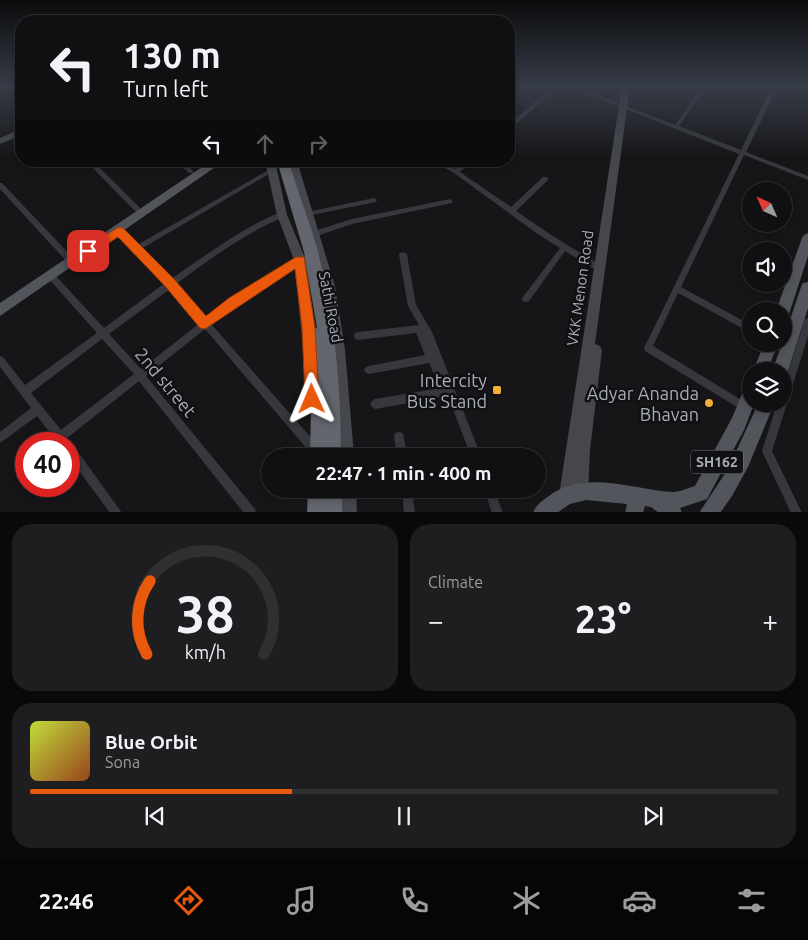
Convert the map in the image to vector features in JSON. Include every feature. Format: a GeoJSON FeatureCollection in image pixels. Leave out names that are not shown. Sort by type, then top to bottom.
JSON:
{"type":"FeatureCollection","features":[{"type":"Feature","properties":{"kind":"highway"},"geometry":{"type":"LineString","coordinates":[[276,167],[302,254],[315,323],[320,410],[315,448]]}},
{"type":"Feature","properties":{"kind":"highway"},"geometry":{"type":"LineString","coordinates":[[277,167],[293,197],[311,251],[324,320],[330,381],[332,448]]}},
{"type":"Feature","properties":{"kind":"highway"},"geometry":{"type":"LineString","coordinates":[[317,512],[318,498]]}},
{"type":"Feature","properties":{"kind":"highway"},"geometry":{"type":"LineString","coordinates":[[332,498],[332,512]]}},
{"type":"Feature","properties":{"kind":"main road"},"geometry":{"type":"LineString","coordinates":[[0,310],[51,276],[69,259],[198,167]]}},
{"type":"Feature","properties":{"kind":"main road"},"geometry":{"type":"LineString","coordinates":[[0,305],[204,167]]}},
{"type":"Feature","properties":{"kind":"main road"},"geometry":{"type":"LineString","coordinates":[[0,300],[119,231],[210,167]]}},
{"type":"Feature","properties":{"kind":"main road"},"geometry":{"type":"LineString","coordinates":[[786,302],[808,238]]}},
{"type":"Feature","properties":{"kind":"main road"},"geometry":{"type":"LineString","coordinates":[[783,362],[808,287]]}},
{"type":"Feature","properties":{"kind":"main road","name":"SH162"},"geometry":{"type":"LineString","coordinates":[[645,503],[675,500],[700,493],[743,412]]}},
{"type":"Feature","properties":{"kind":"main road","name":"SH162"},"geometry":{"type":"LineString","coordinates":[[708,512],[718,503],[754,436],[763,412]]}},
{"type":"Feature","properties":{"kind":"main road","name":"SH162"},"geometry":{"type":"LineString","coordinates":[[574,494],[612,492],[673,512]]}},
{"type":"Feature","properties":{"kind":"main road"},"geometry":{"type":"LineString","coordinates":[[542,512],[574,494]]}},
{"type":"Feature","properties":{"kind":"street"},"geometry":{"type":"LineString","coordinates":[[515,122],[529,110]]}},
{"type":"Feature","properties":{"kind":"street","name":"VKK Menon Road"},"geometry":{"type":"LineString","coordinates":[[574,494],[599,268],[625,110]]}},
{"type":"Feature","properties":{"kind":"street","name":"VKK Menon Road"},"geometry":{"type":"LineString","coordinates":[[574,494],[585,431],[625,110]]}},
{"type":"Feature","properties":{"kind":"street"},"geometry":{"type":"LineString","coordinates":[[630,110],[808,178]]}},
{"type":"Feature","properties":{"kind":"street"},"geometry":{"type":"LineString","coordinates":[[676,127],[688,110]]}},
{"type":"Feature","properties":{"kind":"street"},"geometry":{"type":"LineString","coordinates":[[742,396],[648,348],[764,110]]}},
{"type":"Feature","properties":{"kind":"street"},"geometry":{"type":"LineString","coordinates":[[1,139],[15,134]]}},
{"type":"Feature","properties":{"kind":"street"},"geometry":{"type":"LineString","coordinates":[[95,167],[137,209]]}},
{"type":"Feature","properties":{"kind":"street"},"geometry":{"type":"LineString","coordinates":[[186,167],[191,172]]}},
{"type":"Feature","properties":{"kind":"street"},"geometry":{"type":"LineString","coordinates":[[137,248],[269,167]]}},
{"type":"Feature","properties":{"kind":"street"},"geometry":{"type":"LineString","coordinates":[[276,167],[282,215],[300,260],[309,337],[314,448]]}},
{"type":"Feature","properties":{"kind":"street","name":"Sathi Road"},"geometry":{"type":"LineString","coordinates":[[294,167],[328,284],[336,326],[342,378],[346,448]]}},
{"type":"Feature","properties":{"kind":"street"},"geometry":{"type":"LineString","coordinates":[[447,167],[599,268]]}},
{"type":"Feature","properties":{"kind":"street"},"geometry":{"type":"LineString","coordinates":[[456,172],[461,167]]}},
{"type":"Feature","properties":{"kind":"street"},"geometry":{"type":"LineString","coordinates":[[511,211],[545,179]]}},
{"type":"Feature","properties":{"kind":"street"},"geometry":{"type":"LineString","coordinates":[[0,185],[69,259]]}},
{"type":"Feature","properties":{"kind":"street"},"geometry":{"type":"LineString","coordinates":[[307,214],[374,200]]}},
{"type":"Feature","properties":{"kind":"street"},"geometry":{"type":"LineString","coordinates":[[314,234],[352,222],[450,201]]}},
{"type":"Feature","properties":{"kind":"street"},"geometry":{"type":"LineString","coordinates":[[24,392],[170,282],[263,223],[282,215]]}},
{"type":"Feature","properties":{"kind":"street"},"geometry":{"type":"LineString","coordinates":[[119,231],[170,282],[310,448]]}},
{"type":"Feature","properties":{"kind":"street"},"geometry":{"type":"LineString","coordinates":[[526,299],[565,246]]}},
{"type":"Feature","properties":{"kind":"street"},"geometry":{"type":"LineString","coordinates":[[403,255],[412,306],[473,448]]}},
{"type":"Feature","properties":{"kind":"street"},"geometry":{"type":"LineString","coordinates":[[72,432],[140,375],[234,302],[300,260]]}},
{"type":"Feature","properties":{"kind":"street","name":"2nd street"},"geometry":{"type":"LineString","coordinates":[[51,276],[140,375],[251,512]]}},
{"type":"Feature","properties":{"kind":"street"},"geometry":{"type":"LineString","coordinates":[[676,288],[742,324]]}},
{"type":"Feature","properties":{"kind":"street"},"geometry":{"type":"LineString","coordinates":[[792,373],[808,322]]}},
{"type":"Feature","properties":{"kind":"street"},"geometry":{"type":"LineString","coordinates":[[358,336],[422,328]]}},
{"type":"Feature","properties":{"kind":"street"},"geometry":{"type":"LineString","coordinates":[[375,404],[446,392],[422,328]]}},
{"type":"Feature","properties":{"kind":"street"},"geometry":{"type":"LineString","coordinates":[[369,370],[432,358]]}},
{"type":"Feature","properties":{"kind":"street"},"geometry":{"type":"LineString","coordinates":[[0,360],[56,432]]}},
{"type":"Feature","properties":{"kind":"street"},"geometry":{"type":"LineString","coordinates":[[0,438],[38,410]]}},
{"type":"Feature","properties":{"kind":"street"},"geometry":{"type":"LineString","coordinates":[[779,412],[767,451],[797,512]]}},
{"type":"Feature","properties":{"kind":"street"},"geometry":{"type":"LineString","coordinates":[[399,437],[401,448]]}},
{"type":"Feature","properties":{"kind":"street"},"geometry":{"type":"LineString","coordinates":[[80,463],[118,512]]}},
{"type":"Feature","properties":{"kind":"street"},"geometry":{"type":"LineString","coordinates":[[308,512],[309,498]]}},
{"type":"Feature","properties":{"kind":"street"},"geometry":{"type":"LineString","coordinates":[[348,498],[348,512]]}},
{"type":"Feature","properties":{"kind":"street"},"geometry":{"type":"LineString","coordinates":[[408,498],[410,512]]}},
{"type":"Feature","properties":{"kind":"street"},"geometry":{"type":"LineString","coordinates":[[492,498],[498,512]]}},
{"type":"Feature","properties":{"kind":"place","name":"Intercity Bus Stand"},"geometry":{"type":"Point","coordinates":[497,390]}},
{"type":"Feature","properties":{"kind":"place","name":"Adyar Ananda Bhavan"},"geometry":{"type":"Point","coordinates":[709,403]}},
{"type":"Feature","properties":{"kind":"route"},"geometry":{"type":"LineString","coordinates":[[88,251],[119,231],[170,282],[205,324],[234,302],[300,260],[308,327],[312,399]]}}]}
